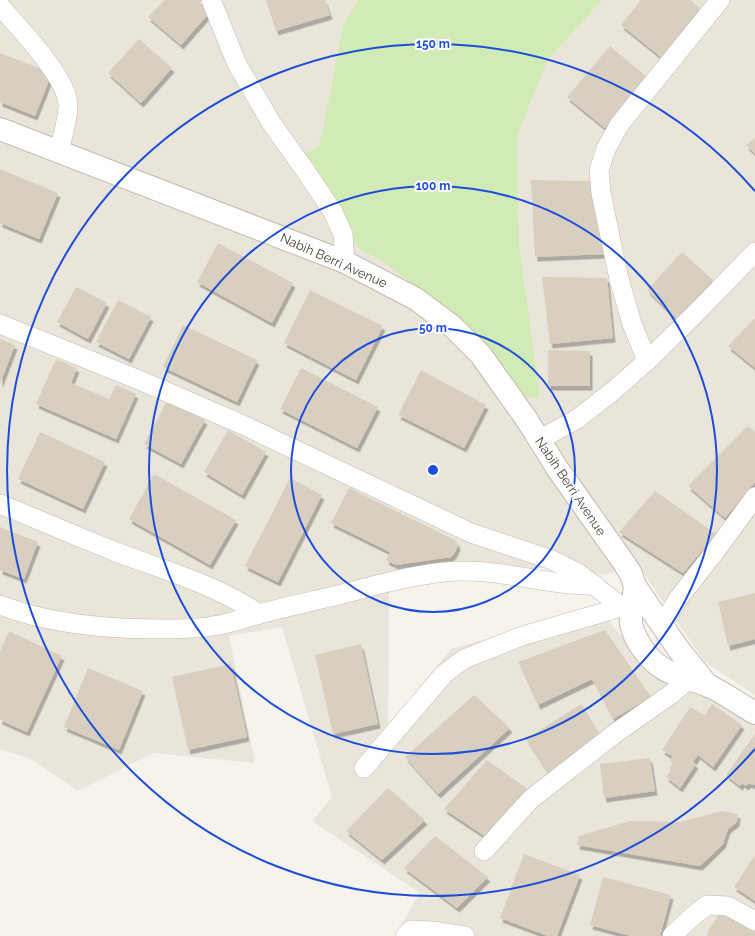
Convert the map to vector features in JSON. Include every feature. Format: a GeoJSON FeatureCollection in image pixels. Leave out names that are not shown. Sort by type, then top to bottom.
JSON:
{"type":"FeatureCollection","features":[{"type":"Feature","properties":{"kind":"street"},"geometry":{"type":"LineString","coordinates":[[211,0],[237,64],[272,124],[333,212],[343,234],[345,262]]}},
{"type":"Feature","properties":{"kind":"street"},"geometry":{"type":"LineString","coordinates":[[647,362],[632,324],[619,279],[601,193],[599,170],[606,149],[619,125],[720,0]]}},
{"type":"Feature","properties":{"kind":"street"},"geometry":{"type":"LineString","coordinates":[[0,6],[41,53],[65,90],[68,106],[59,151]]}},
{"type":"Feature","properties":{"kind":"street","name":"Nabih Berri Avenue"},"geometry":{"type":"LineString","coordinates":[[0,129],[345,262],[416,299],[452,326],[481,355],[631,574],[630,599],[632,630],[648,657],[660,668],[699,683],[755,713]]}},
{"type":"Feature","properties":{"kind":"street"},"geometry":{"type":"LineString","coordinates":[[539,440],[576,420],[647,362],[755,252]]}},
{"type":"Feature","properties":{"kind":"street"},"geometry":{"type":"LineString","coordinates":[[0,324],[139,380],[241,424],[471,533],[552,560],[578,573],[595,585],[630,599]]}},
{"type":"Feature","properties":{"kind":"street"},"geometry":{"type":"LineString","coordinates":[[662,626],[678,599],[717,550],[755,497]]}},
{"type":"Feature","properties":{"kind":"street"},"geometry":{"type":"LineString","coordinates":[[0,504],[118,553],[212,587],[242,602],[259,614]]}},
{"type":"Feature","properties":{"kind":"street"},"geometry":{"type":"LineString","coordinates":[[0,605],[35,616],[68,623],[147,629],[187,628],[213,626],[239,621],[259,614],[400,580],[444,572],[475,571],[562,583],[595,585]]}},
{"type":"Feature","properties":{"kind":"street"},"geometry":{"type":"LineString","coordinates":[[364,768],[444,674],[464,659],[522,636],[630,599]]}},
{"type":"Feature","properties":{"kind":"street","name":"Nabih Berri Avenue"},"geometry":{"type":"LineString","coordinates":[[630,599],[662,626],[699,683]]}},
{"type":"Feature","properties":{"kind":"street"},"geometry":{"type":"LineString","coordinates":[[484,851],[531,799],[617,732],[670,695],[699,683]]}},
{"type":"Feature","properties":{"kind":"street"},"geometry":{"type":"LineString","coordinates":[[672,936],[692,916],[707,904],[728,906],[755,921]]}},
{"type":"Feature","properties":{"kind":"street"},"geometry":{"type":"LineString","coordinates":[[405,936],[411,930],[421,930],[465,936]]}},
{"type":"Feature","properties":{"kind":"shaded area"},"geometry":{"type":"Polygon","coordinates":[[[0,0],[358,0],[343,25],[318,147],[305,153],[358,248],[379,259],[445,308],[523,399],[540,397],[519,242],[517,136],[548,60],[602,0],[755,0],[755,695],[705,662],[637,564],[605,575],[548,567],[449,577],[389,589],[388,726],[451,649],[598,607],[636,654],[755,716],[755,936],[395,936],[420,893],[312,821],[332,797],[282,627],[229,636],[255,763],[153,753],[78,791],[31,759],[0,749],[0,0]]]}},
{"type":"Feature","properties":{"kind":"green space"},"geometry":{"type":"Polygon","coordinates":[[[358,0],[602,0],[548,60],[517,136],[519,242],[540,397],[523,399],[445,308],[379,259],[358,248],[305,153],[318,147],[343,25],[358,0]]]}},
{"type":"Feature","properties":{"kind":"building"},"geometry":{"type":"Polygon","coordinates":[[[165,0],[202,0],[199,3],[209,13],[181,45],[148,17],[165,0]]]}},
{"type":"Feature","properties":{"kind":"building"},"geometry":{"type":"Polygon","coordinates":[[[266,0],[325,0],[330,15],[276,31],[266,0]]]}},
{"type":"Feature","properties":{"kind":"building"},"geometry":{"type":"Polygon","coordinates":[[[641,0],[690,0],[700,8],[661,57],[621,25],[641,0]]]}},
{"type":"Feature","properties":{"kind":"building"},"geometry":{"type":"Polygon","coordinates":[[[139,39],[172,68],[141,103],[108,73],[139,39]]]}},
{"type":"Feature","properties":{"kind":"building"},"geometry":{"type":"Polygon","coordinates":[[[610,46],[647,77],[605,128],[567,97],[610,46]]]}},
{"type":"Feature","properties":{"kind":"building"},"geometry":{"type":"Polygon","coordinates":[[[0,53],[52,73],[35,116],[0,102],[0,53]]]}},
{"type":"Feature","properties":{"kind":"building"},"geometry":{"type":"Polygon","coordinates":[[[755,138],[755,154],[746,145],[755,138]]]}},
{"type":"Feature","properties":{"kind":"building"},"geometry":{"type":"Polygon","coordinates":[[[0,169],[58,193],[39,239],[0,223],[0,169]]]}},
{"type":"Feature","properties":{"kind":"building"},"geometry":{"type":"Polygon","coordinates":[[[531,180],[593,181],[605,254],[535,257],[531,180]]]}},
{"type":"Feature","properties":{"kind":"building"},"geometry":{"type":"Polygon","coordinates":[[[218,243],[293,283],[272,323],[197,282],[218,243]]]}},
{"type":"Feature","properties":{"kind":"building"},"geometry":{"type":"Polygon","coordinates":[[[682,252],[713,280],[677,319],[647,290],[682,252]]]}},
{"type":"Feature","properties":{"kind":"building"},"geometry":{"type":"Polygon","coordinates":[[[542,277],[607,278],[613,338],[550,344],[542,277]]]}},
{"type":"Feature","properties":{"kind":"building"},"geometry":{"type":"Polygon","coordinates":[[[76,287],[107,303],[88,339],[57,322],[76,287]]]}},
{"type":"Feature","properties":{"kind":"building"},"geometry":{"type":"Polygon","coordinates":[[[310,290],[383,326],[356,380],[284,343],[310,290]]]}},
{"type":"Feature","properties":{"kind":"building"},"geometry":{"type":"Polygon","coordinates":[[[118,300],[151,317],[129,359],[96,342],[118,300]]]}},
{"type":"Feature","properties":{"kind":"building"},"geometry":{"type":"Polygon","coordinates":[[[755,318],[755,368],[728,346],[755,318]]]}},
{"type":"Feature","properties":{"kind":"building"},"geometry":{"type":"Polygon","coordinates":[[[183,325],[257,360],[237,402],[163,367],[183,325]]]}},
{"type":"Feature","properties":{"kind":"building"},"geometry":{"type":"Polygon","coordinates":[[[0,339],[15,345],[0,384],[0,339]]]}},
{"type":"Feature","properties":{"kind":"building"},"geometry":{"type":"Polygon","coordinates":[[[548,350],[590,351],[590,386],[548,386],[548,350]]]}},
{"type":"Feature","properties":{"kind":"building"},"geometry":{"type":"Polygon","coordinates":[[[56,359],[77,368],[71,383],[109,399],[116,385],[136,394],[116,439],[36,404],[56,359]]]}},
{"type":"Feature","properties":{"kind":"building"},"geometry":{"type":"Polygon","coordinates":[[[301,368],[378,407],[357,448],[280,409],[301,368]]]}},
{"type":"Feature","properties":{"kind":"building"},"geometry":{"type":"Polygon","coordinates":[[[421,370],[486,405],[464,448],[398,415],[421,370]]]}},
{"type":"Feature","properties":{"kind":"building"},"geometry":{"type":"Polygon","coordinates":[[[168,399],[205,420],[181,464],[144,444],[168,399]]]}},
{"type":"Feature","properties":{"kind":"building"},"geometry":{"type":"Polygon","coordinates":[[[748,426],[755,432],[755,482],[725,518],[688,486],[748,426]]]}},
{"type":"Feature","properties":{"kind":"building"},"geometry":{"type":"Polygon","coordinates":[[[228,430],[266,452],[242,495],[204,472],[228,430]]]}},
{"type":"Feature","properties":{"kind":"building"},"geometry":{"type":"Polygon","coordinates":[[[40,432],[105,462],[83,509],[18,479],[40,432]]]}},
{"type":"Feature","properties":{"kind":"building"},"geometry":{"type":"Polygon","coordinates":[[[154,474],[236,520],[210,565],[129,519],[154,474]]]}},
{"type":"Feature","properties":{"kind":"building"},"geometry":{"type":"Polygon","coordinates":[[[290,478],[322,495],[278,582],[245,566],[290,478]]]}},
{"type":"Feature","properties":{"kind":"building"},"geometry":{"type":"Polygon","coordinates":[[[349,488],[453,539],[457,542],[458,546],[454,554],[451,557],[396,565],[386,560],[390,552],[331,523],[349,488]]]}},
{"type":"Feature","properties":{"kind":"building"},"geometry":{"type":"Polygon","coordinates":[[[655,491],[716,534],[683,573],[619,532],[655,491]]]}},
{"type":"Feature","properties":{"kind":"building"},"geometry":{"type":"Polygon","coordinates":[[[0,527],[38,542],[24,579],[0,570],[0,527]]]}},
{"type":"Feature","properties":{"kind":"building"},"geometry":{"type":"Polygon","coordinates":[[[755,593],[755,639],[728,646],[718,602],[755,593]]]}},
{"type":"Feature","properties":{"kind":"building"},"geometry":{"type":"Polygon","coordinates":[[[605,630],[651,697],[613,719],[592,679],[538,705],[518,662],[605,630]]]}},
{"type":"Feature","properties":{"kind":"building"},"geometry":{"type":"Polygon","coordinates":[[[9,631],[62,656],[27,732],[0,720],[0,651],[9,631]]]}},
{"type":"Feature","properties":{"kind":"building"},"geometry":{"type":"Polygon","coordinates":[[[361,644],[378,724],[333,734],[315,655],[361,644]]]}},
{"type":"Feature","properties":{"kind":"building"},"geometry":{"type":"Polygon","coordinates":[[[231,664],[247,737],[188,750],[172,677],[231,664]]]}},
{"type":"Feature","properties":{"kind":"building"},"geometry":{"type":"Polygon","coordinates":[[[88,668],[143,691],[119,750],[64,727],[88,668]]]}},
{"type":"Feature","properties":{"kind":"building"},"geometry":{"type":"Polygon","coordinates":[[[474,695],[510,728],[438,794],[405,757],[474,695]]]}},
{"type":"Feature","properties":{"kind":"building"},"geometry":{"type":"Polygon","coordinates":[[[581,704],[602,738],[548,773],[526,739],[581,704]]]}},
{"type":"Feature","properties":{"kind":"building"},"geometry":{"type":"Polygon","coordinates":[[[712,704],[742,725],[713,767],[698,755],[693,762],[696,764],[680,788],[666,777],[671,770],[669,769],[673,762],[670,762],[673,757],[662,750],[690,707],[705,715],[712,704]]]}},
{"type":"Feature","properties":{"kind":"building"},"geometry":{"type":"Polygon","coordinates":[[[755,734],[755,784],[753,785],[749,783],[746,786],[742,783],[740,786],[726,775],[755,734]]]}},
{"type":"Feature","properties":{"kind":"building"},"geometry":{"type":"Polygon","coordinates":[[[650,758],[655,791],[604,798],[600,764],[650,758]]]}},
{"type":"Feature","properties":{"kind":"building"},"geometry":{"type":"Polygon","coordinates":[[[487,760],[529,790],[489,839],[444,809],[487,760]]]}},
{"type":"Feature","properties":{"kind":"building"},"geometry":{"type":"Polygon","coordinates":[[[388,788],[425,820],[382,860],[346,831],[388,788]]]}},
{"type":"Feature","properties":{"kind":"building"},"geometry":{"type":"Polygon","coordinates":[[[722,811],[738,814],[737,822],[728,829],[723,844],[700,866],[577,845],[579,836],[630,821],[680,822],[722,811]]]}},
{"type":"Feature","properties":{"kind":"building"},"geometry":{"type":"Polygon","coordinates":[[[435,836],[488,877],[457,908],[404,868],[435,836]]]}},
{"type":"Feature","properties":{"kind":"building"},"geometry":{"type":"Polygon","coordinates":[[[524,854],[580,875],[557,936],[548,936],[500,918],[524,854]]]}},
{"type":"Feature","properties":{"kind":"building"},"geometry":{"type":"Polygon","coordinates":[[[755,855],[755,901],[734,887],[755,855]]]}},
{"type":"Feature","properties":{"kind":"building"},"geometry":{"type":"Polygon","coordinates":[[[603,877],[671,895],[660,936],[631,936],[590,925],[603,877]]]}},
{"type":"Feature","properties":{"kind":"building"},"geometry":{"type":"Polygon","coordinates":[[[721,912],[755,924],[755,936],[707,936],[708,931],[721,912]]]}}]}
